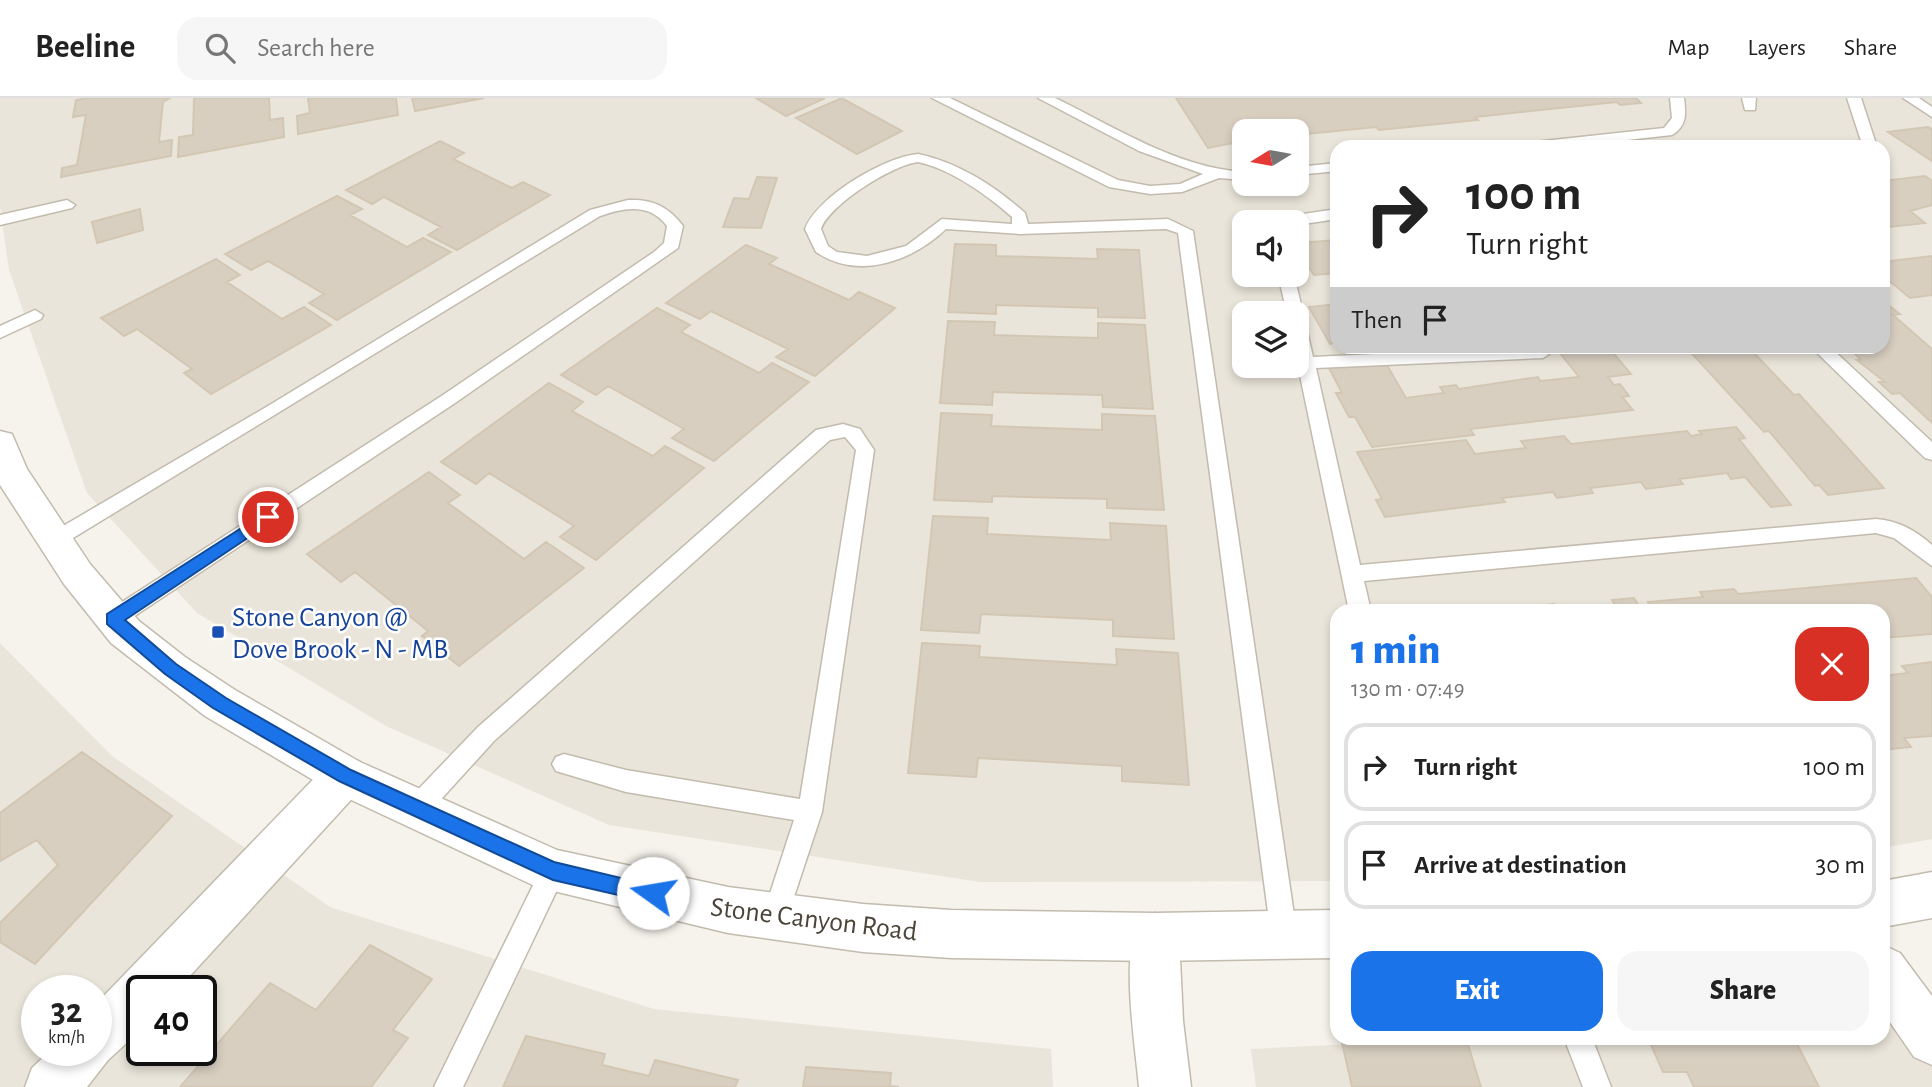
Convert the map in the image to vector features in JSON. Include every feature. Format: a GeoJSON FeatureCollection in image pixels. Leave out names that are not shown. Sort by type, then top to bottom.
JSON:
{"type":"FeatureCollection","features":[{"type":"Feature","properties":{"kind":"street","name":"Stone Canyon Road"},"geometry":{"type":"LineString","coordinates":[[0,443],[10,472],[53,541],[113,619],[170,669],[219,703],[345,776],[553,871],[728,910],[863,928],[951,934],[1155,937],[1330,934]]}},
{"type":"Feature","properties":{"kind":"street"},"geometry":{"type":"LineString","coordinates":[[159,975],[345,776]]}},
{"type":"Feature","properties":{"kind":"street"},"geometry":{"type":"LineString","coordinates":[[1890,903],[1932,895]]}},
{"type":"Feature","properties":{"kind":"street"},"geometry":{"type":"LineString","coordinates":[[1155,937],[1157,1021],[1165,1087]]}},
{"type":"Feature","properties":{"kind":"street"},"geometry":{"type":"LineString","coordinates":[[1890,980],[1932,1039]]}},
{"type":"Feature","properties":{"kind":"street"},"geometry":{"type":"LineString","coordinates":[[112,1024],[126,1009]]}},
{"type":"Feature","properties":{"kind":"street"},"geometry":{"type":"LineString","coordinates":[[51,1087],[71,1066]]}},
{"type":"Feature","properties":{"kind":"lane"},"geometry":{"type":"LineString","coordinates":[[939,98],[1114,184],[1150,190],[1182,188],[1214,176],[1232,176]]}},
{"type":"Feature","properties":{"kind":"lane"},"geometry":{"type":"LineString","coordinates":[[1045,98],[1214,176]]}},
{"type":"Feature","properties":{"kind":"lane"},"geometry":{"type":"LineString","coordinates":[[1591,140],[1667,132],[1675,128],[1680,119],[1677,98]]}},
{"type":"Feature","properties":{"kind":"lane"},"geometry":{"type":"LineString","coordinates":[[1854,98],[1868,140]]}},
{"type":"Feature","properties":{"kind":"lane"},"geometry":{"type":"LineString","coordinates":[[1910,98],[1932,113]]}},
{"type":"Feature","properties":{"kind":"lane"},"geometry":{"type":"LineString","coordinates":[[1020,229],[1020,216],[1011,208],[946,167],[921,157],[906,158],[878,173],[822,211],[813,229],[820,247],[829,254],[840,259],[865,260],[889,258],[914,248],[943,224],[1020,229],[1168,224],[1185,231],[1284,935]]}},
{"type":"Feature","properties":{"kind":"lane"},"geometry":{"type":"LineString","coordinates":[[1309,170],[1330,168]]}},
{"type":"Feature","properties":{"kind":"lane"},"geometry":{"type":"LineString","coordinates":[[53,541],[595,213],[631,202],[668,214],[675,226],[671,245],[660,255],[449,399],[113,619]]}},
{"type":"Feature","properties":{"kind":"lane"},"geometry":{"type":"LineString","coordinates":[[0,220],[66,205]]}},
{"type":"Feature","properties":{"kind":"lane"},"geometry":{"type":"LineString","coordinates":[[1309,218],[1330,215]]}},
{"type":"Feature","properties":{"kind":"lane"},"geometry":{"type":"LineString","coordinates":[[0,333],[35,316]]}},
{"type":"Feature","properties":{"kind":"lane"},"geometry":{"type":"LineString","coordinates":[[1309,363],[1476,354]]}},
{"type":"Feature","properties":{"kind":"lane"},"geometry":{"type":"LineString","coordinates":[[1827,354],[1932,453]]}},
{"type":"Feature","properties":{"kind":"lane"},"geometry":{"type":"LineString","coordinates":[[1309,376],[1359,604]]}},
{"type":"Feature","properties":{"kind":"lane"},"geometry":{"type":"LineString","coordinates":[[416,809],[485,734],[823,435],[835,429],[849,429],[862,440],[866,450],[810,811],[795,849],[776,915]]}},
{"type":"Feature","properties":{"kind":"lane"},"geometry":{"type":"LineString","coordinates":[[1353,574],[1876,526],[1895,527],[1912,537],[1932,558]]}},
{"type":"Feature","properties":{"kind":"lane"},"geometry":{"type":"LineString","coordinates":[[564,764],[626,781],[810,811]]}},
{"type":"Feature","properties":{"kind":"lane"},"geometry":{"type":"LineString","coordinates":[[448,1087],[553,871]]}},
{"type":"Feature","properties":{"kind":"lane"},"geometry":{"type":"LineString","coordinates":[[1581,1045],[1597,1087]]}},
{"type":"Feature","properties":{"kind":"shaded area"},"geometry":{"type":"Polygon","coordinates":[[[0,98],[1932,98],[1932,839],[1890,847],[1890,604],[1330,604],[1330,881],[980,882],[609,825],[386,726],[197,613],[87,493],[9,270],[0,207],[0,98]]]}},
{"type":"Feature","properties":{"kind":"shaded area"},"geometry":{"type":"Polygon","coordinates":[[[0,643],[112,756],[330,907],[654,1009],[1051,1049],[1053,1087],[0,1087],[0,643]]]}},
{"type":"Feature","properties":{"kind":"shaded area"},"geometry":{"type":"Polygon","coordinates":[[[1932,1001],[1932,1087],[1256,1087],[1251,1049],[1332,1045],[1890,1045],[1890,1010],[1932,1001]]]}},
{"type":"Feature","properties":{"kind":"building"},"geometry":{"type":"Polygon","coordinates":[[[170,98],[163,102],[159,142],[172,140],[171,156],[61,177],[62,168],[77,165],[86,115],[73,117],[76,100],[170,98]]]}},
{"type":"Feature","properties":{"kind":"building"},"geometry":{"type":"Polygon","coordinates":[[[194,98],[269,98],[270,120],[283,118],[284,137],[178,157],[179,137],[193,135],[194,98]]]}},
{"type":"Feature","properties":{"kind":"building"},"geometry":{"type":"Polygon","coordinates":[[[308,98],[396,98],[398,115],[298,134],[297,116],[310,113],[308,98]]]}},
{"type":"Feature","properties":{"kind":"building"},"geometry":{"type":"Polygon","coordinates":[[[412,98],[484,98],[415,111],[412,98]]]}},
{"type":"Feature","properties":{"kind":"building"},"geometry":{"type":"Polygon","coordinates":[[[756,98],[825,98],[786,116],[756,98]]]}},
{"type":"Feature","properties":{"kind":"building"},"geometry":{"type":"Polygon","coordinates":[[[842,98],[902,131],[857,154],[796,118],[842,98]]]}},
{"type":"Feature","properties":{"kind":"building"},"geometry":{"type":"Polygon","coordinates":[[[1176,98],[1636,98],[1641,103],[1620,105],[1617,102],[1475,117],[1478,120],[1309,134],[1309,119],[1232,119],[1232,143],[1208,148],[1176,98]]]}},
{"type":"Feature","properties":{"kind":"building"},"geometry":{"type":"Polygon","coordinates":[[[1928,127],[1932,129],[1932,161],[1888,132],[1928,127]]]}},
{"type":"Feature","properties":{"kind":"building"},"geometry":{"type":"Polygon","coordinates":[[[440,141],[464,153],[453,159],[512,188],[523,182],[550,195],[457,250],[428,235],[441,227],[384,197],[372,204],[346,190],[440,141]]]}},
{"type":"Feature","properties":{"kind":"building"},"geometry":{"type":"Polygon","coordinates":[[[1925,176],[1932,181],[1932,205],[1910,211],[1925,223],[1890,227],[1890,180],[1925,176]]]}},
{"type":"Feature","properties":{"kind":"building"},"geometry":{"type":"Polygon","coordinates":[[[757,177],[777,178],[761,228],[723,227],[734,198],[749,199],[757,177]]]}},
{"type":"Feature","properties":{"kind":"building"},"geometry":{"type":"Polygon","coordinates":[[[337,196],[362,209],[350,215],[407,247],[423,238],[451,252],[337,320],[309,303],[324,294],[268,261],[251,270],[225,254],[337,196]]]}},
{"type":"Feature","properties":{"kind":"building"},"geometry":{"type":"Polygon","coordinates":[[[140,209],[143,230],[97,243],[92,222],[140,209]]]}},
{"type":"Feature","properties":{"kind":"building"},"geometry":{"type":"Polygon","coordinates":[[[1330,241],[1330,274],[1314,275],[1309,267],[1309,242],[1330,241]]]}},
{"type":"Feature","properties":{"kind":"building"},"geometry":{"type":"Polygon","coordinates":[[[955,244],[996,245],[996,256],[1098,259],[1097,249],[1139,250],[1145,318],[1098,317],[1098,308],[996,305],[996,314],[948,312],[955,244]]]}},
{"type":"Feature","properties":{"kind":"building"},"geometry":{"type":"Polygon","coordinates":[[[746,245],[777,258],[769,264],[849,300],[859,292],[895,308],[815,376],[776,357],[788,349],[711,311],[700,319],[666,303],[746,245]]]}},
{"type":"Feature","properties":{"kind":"building"},"geometry":{"type":"Polygon","coordinates":[[[1932,256],[1932,295],[1910,298],[1890,283],[1890,261],[1932,256]]]}},
{"type":"Feature","properties":{"kind":"building"},"geometry":{"type":"Polygon","coordinates":[[[216,259],[240,275],[227,282],[282,319],[304,307],[331,325],[211,394],[184,373],[192,369],[137,329],[124,336],[101,318],[216,259]]]}},
{"type":"Feature","properties":{"kind":"building"},"geometry":{"type":"Polygon","coordinates":[[[1330,305],[1330,344],[1309,307],[1330,305]]]}},
{"type":"Feature","properties":{"kind":"building"},"geometry":{"type":"Polygon","coordinates":[[[1890,306],[1900,314],[1893,315],[1932,349],[1932,423],[1900,393],[1892,394],[1879,382],[1885,382],[1857,360],[1861,360],[1855,354],[1890,354],[1890,306]]]}},
{"type":"Feature","properties":{"kind":"building"},"geometry":{"type":"Polygon","coordinates":[[[657,308],[690,325],[681,332],[759,373],[772,363],[809,382],[714,461],[672,438],[684,429],[608,386],[596,395],[561,375],[657,308]]]}},
{"type":"Feature","properties":{"kind":"building"},"geometry":{"type":"Polygon","coordinates":[[[948,321],[995,322],[994,335],[1098,338],[1098,323],[1145,325],[1153,409],[1103,407],[1102,395],[993,392],[992,405],[940,403],[948,321]]]}},
{"type":"Feature","properties":{"kind":"building"},"geometry":{"type":"Polygon","coordinates":[[[1561,354],[1614,354],[1631,374],[1608,377],[1614,385],[1620,384],[1629,396],[1622,397],[1633,410],[1470,429],[1474,435],[1372,447],[1355,417],[1349,417],[1336,393],[1342,393],[1328,366],[1384,360],[1406,398],[1444,393],[1440,387],[1456,385],[1459,389],[1538,377],[1540,381],[1579,377],[1561,354]]]}},
{"type":"Feature","properties":{"kind":"building"},"geometry":{"type":"Polygon","coordinates":[[[1692,354],[1755,354],[1794,395],[1799,394],[1884,488],[1828,495],[1819,485],[1815,486],[1769,431],[1764,432],[1692,354]]]}},
{"type":"Feature","properties":{"kind":"building"},"geometry":{"type":"Polygon","coordinates":[[[549,383],[583,402],[572,411],[653,456],[665,446],[704,468],[596,560],[560,537],[574,526],[489,473],[476,484],[441,462],[549,383]]]}},
{"type":"Feature","properties":{"kind":"building"},"geometry":{"type":"Polygon","coordinates":[[[941,413],[992,415],[991,426],[1102,430],[1102,414],[1155,416],[1164,510],[1107,508],[1107,499],[992,496],[992,502],[934,500],[941,413]]]}},
{"type":"Feature","properties":{"kind":"building"},"geometry":{"type":"Polygon","coordinates":[[[1736,427],[1745,438],[1739,439],[1791,505],[1771,507],[1745,477],[1731,479],[1727,473],[1679,479],[1683,484],[1646,489],[1641,482],[1590,488],[1593,493],[1557,498],[1553,492],[1502,498],[1505,502],[1385,517],[1376,500],[1382,499],[1357,452],[1466,440],[1475,454],[1526,448],[1521,441],[1564,436],[1571,444],[1687,431],[1691,436],[1702,434],[1699,431],[1736,427]]]}},
{"type":"Feature","properties":{"kind":"building"},"geometry":{"type":"Polygon","coordinates":[[[429,472],[460,495],[448,503],[524,559],[546,542],[584,568],[459,666],[422,636],[428,631],[355,572],[341,582],[307,554],[429,472]]]}},
{"type":"Feature","properties":{"kind":"building"},"geometry":{"type":"Polygon","coordinates":[[[933,516],[988,518],[987,534],[1111,540],[1110,523],[1166,526],[1174,639],[1113,636],[1113,620],[981,614],[979,633],[921,630],[933,516]]]}},
{"type":"Feature","properties":{"kind":"building"},"geometry":{"type":"Polygon","coordinates":[[[1916,578],[1932,597],[1932,634],[1890,637],[1890,604],[1648,602],[1703,597],[1700,592],[1734,589],[1738,594],[1916,578]]]}},
{"type":"Feature","properties":{"kind":"building"},"geometry":{"type":"Polygon","coordinates":[[[1634,598],[1638,604],[1614,604],[1612,600],[1634,598]]]}},
{"type":"Feature","properties":{"kind":"building"},"geometry":{"type":"Polygon","coordinates":[[[922,643],[980,646],[979,657],[1117,665],[1116,649],[1178,653],[1189,785],[1122,781],[1122,766],[978,758],[976,777],[908,773],[922,643]]]}},
{"type":"Feature","properties":{"kind":"building"},"geometry":{"type":"Polygon","coordinates":[[[1932,662],[1932,736],[1904,738],[1911,747],[1890,749],[1890,675],[1908,673],[1902,666],[1932,662]]]}},
{"type":"Feature","properties":{"kind":"building"},"geometry":{"type":"Polygon","coordinates":[[[82,752],[172,816],[35,964],[0,942],[0,923],[58,865],[37,840],[0,861],[0,813],[82,752]]]}},
{"type":"Feature","properties":{"kind":"building"},"geometry":{"type":"Polygon","coordinates":[[[370,945],[432,979],[393,1030],[408,1038],[371,1087],[180,1087],[198,1066],[217,1066],[217,1044],[270,983],[316,1010],[370,945]]]}},
{"type":"Feature","properties":{"kind":"building"},"geometry":{"type":"Polygon","coordinates":[[[526,1036],[605,1054],[602,1065],[649,1076],[655,1060],[738,1080],[735,1087],[503,1087],[526,1036]]]}},
{"type":"Feature","properties":{"kind":"building"},"geometry":{"type":"Polygon","coordinates":[[[1343,1045],[1468,1045],[1481,1087],[1352,1087],[1343,1045]]]}},
{"type":"Feature","properties":{"kind":"building"},"geometry":{"type":"Polygon","coordinates":[[[1651,1045],[1798,1045],[1819,1087],[1694,1087],[1687,1072],[1663,1072],[1651,1045]]]}},
{"type":"Feature","properties":{"kind":"building"},"geometry":{"type":"Polygon","coordinates":[[[806,1067],[891,1073],[890,1086],[899,1087],[803,1087],[806,1067]]]}},
{"type":"Feature","properties":{"kind":"place","name":"Stone Canyon @ Dove Brook - N - MB"},"geometry":{"type":"Point","coordinates":[218,632]}},
{"type":"Feature","properties":{"kind":"route"},"geometry":{"type":"LineString","coordinates":[[268,517],[113,619],[170,669],[219,703],[345,776],[553,871],[653,893]]}}]}
